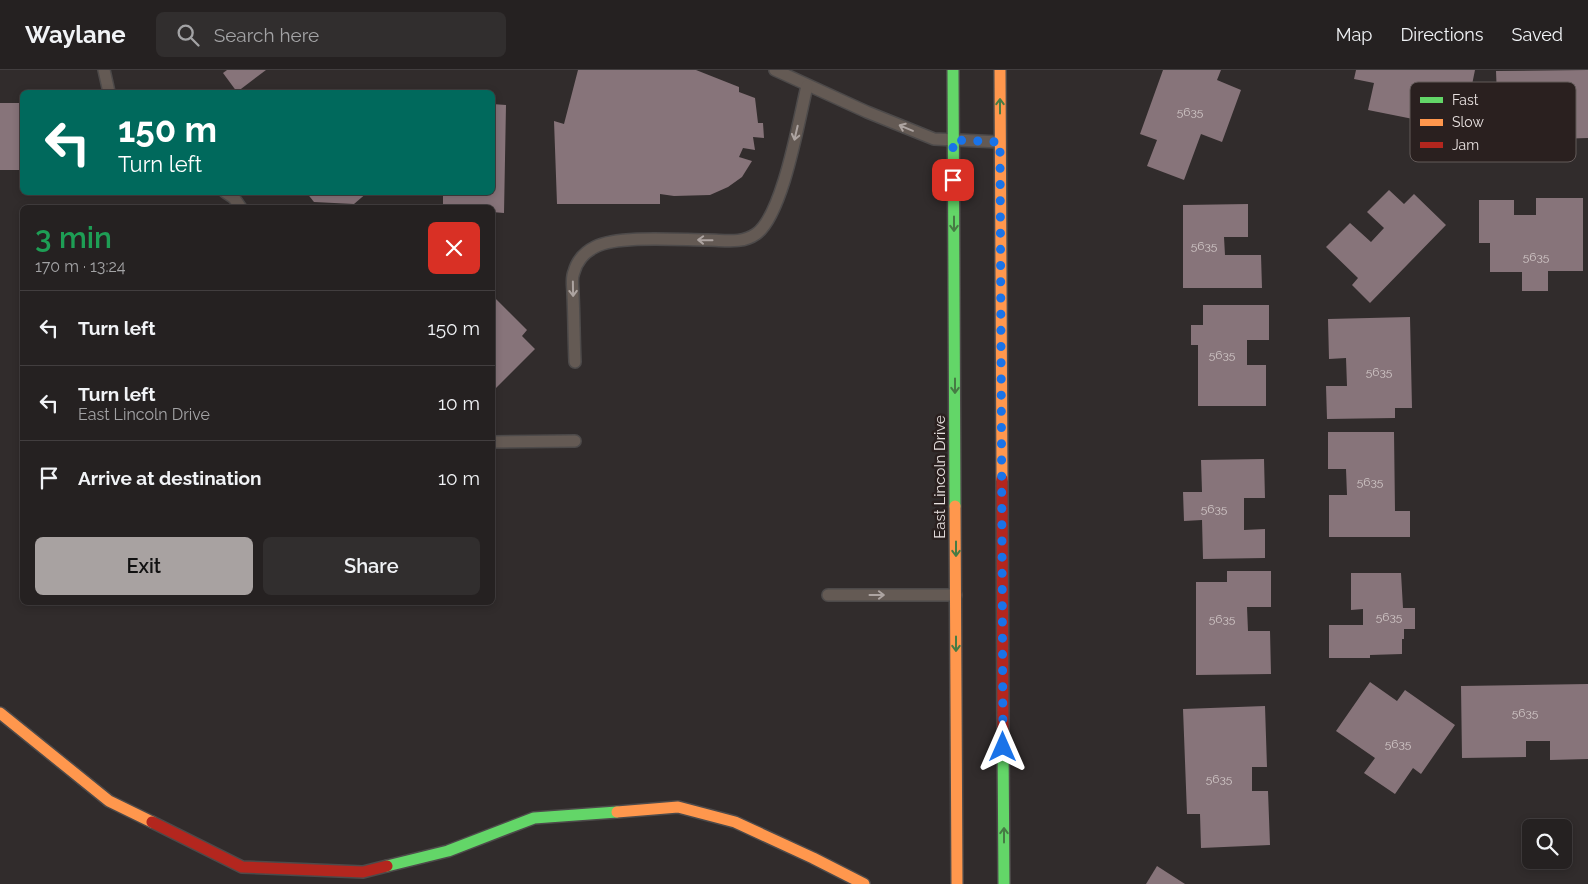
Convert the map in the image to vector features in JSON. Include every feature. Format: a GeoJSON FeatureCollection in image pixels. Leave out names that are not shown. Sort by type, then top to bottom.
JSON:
{"type":"FeatureCollection","features":[{"type":"Feature","properties":{"kind":"main road","name":"East Lincoln Drive"},"geometry":{"type":"LineString","coordinates":[[953,70],[957,884]]}},
{"type":"Feature","properties":{"kind":"main road"},"geometry":{"type":"LineString","coordinates":[[1000,70],[1004,884]]}},
{"type":"Feature","properties":{"kind":"main road"},"geometry":{"type":"LineString","coordinates":[[0,713],[109,801],[242,867],[363,872],[448,852],[534,818],[678,807],[735,822],[864,884]]}},
{"type":"Feature","properties":{"kind":"lane"},"geometry":{"type":"LineString","coordinates":[[104,70],[109,90]]}},
{"type":"Feature","properties":{"kind":"lane"},"geometry":{"type":"LineString","coordinates":[[775,70],[807,86],[934,139],[1000,142]]}},
{"type":"Feature","properties":{"kind":"lane"},"geometry":{"type":"LineString","coordinates":[[575,362],[573,273],[580,259],[596,246],[615,241],[658,239],[740,241],[755,235],[772,214],[786,172],[807,86]]}},
{"type":"Feature","properties":{"kind":"lane"},"geometry":{"type":"LineString","coordinates":[[230,195],[239,205]]}},
{"type":"Feature","properties":{"kind":"lane"},"geometry":{"type":"LineString","coordinates":[[495,442],[575,441]]}},
{"type":"Feature","properties":{"kind":"lane"},"geometry":{"type":"LineString","coordinates":[[828,595],[956,595]]}},
{"type":"Feature","properties":{"kind":"building"},"geometry":{"type":"Polygon","coordinates":[[[227,70],[266,70],[240,90],[236,90],[223,73],[227,70]]]}},
{"type":"Feature","properties":{"kind":"building"},"geometry":{"type":"Polygon","coordinates":[[[578,70],[696,70],[739,87],[739,92],[755,98],[758,123],[763,123],[764,138],[753,137],[755,150],[743,148],[739,157],[752,161],[742,177],[728,187],[710,195],[674,196],[660,194],[660,204],[557,204],[554,121],[564,124],[578,70]]]}},
{"type":"Feature","properties":{"kind":"building"},"geometry":{"type":"Polygon","coordinates":[[[1163,70],[1221,70],[1217,80],[1241,90],[1222,142],[1201,134],[1184,180],[1147,166],[1157,140],[1140,134],[1163,70]]]}},
{"type":"Feature","properties":{"kind":"building"},"geometry":{"type":"Polygon","coordinates":[[[1356,70],[1475,70],[1473,82],[1410,82],[1410,118],[1368,110],[1374,83],[1354,79],[1356,70]]]}},
{"type":"Feature","properties":{"kind":"building"},"geometry":{"type":"Polygon","coordinates":[[[1588,70],[1588,138],[1576,138],[1576,82],[1496,82],[1496,71],[1588,70]]]}},
{"type":"Feature","properties":{"kind":"building"},"geometry":{"type":"Polygon","coordinates":[[[0,103],[20,103],[20,170],[0,170],[0,103]]]}},
{"type":"Feature","properties":{"kind":"building"},"geometry":{"type":"Polygon","coordinates":[[[495,104],[506,105],[504,213],[495,212],[495,205],[443,205],[443,195],[495,195],[495,104]]]}},
{"type":"Feature","properties":{"kind":"building"},"geometry":{"type":"Polygon","coordinates":[[[1389,190],[1404,204],[1414,194],[1446,225],[1370,303],[1352,285],[1358,278],[1326,247],[1350,223],[1371,242],[1384,228],[1367,212],[1389,190]]]}},
{"type":"Feature","properties":{"kind":"building"},"geometry":{"type":"Polygon","coordinates":[[[308,195],[364,195],[354,204],[314,202],[308,195]]]}},
{"type":"Feature","properties":{"kind":"building"},"geometry":{"type":"Polygon","coordinates":[[[1536,198],[1583,198],[1583,271],[1548,271],[1548,291],[1522,291],[1522,272],[1490,272],[1490,243],[1479,243],[1479,200],[1514,200],[1514,215],[1536,215],[1536,198]]]}},
{"type":"Feature","properties":{"kind":"building"},"geometry":{"type":"Polygon","coordinates":[[[1248,204],[1248,237],[1224,237],[1225,255],[1261,255],[1262,288],[1183,288],[1183,205],[1248,204]]]}},
{"type":"Feature","properties":{"kind":"building"},"geometry":{"type":"Polygon","coordinates":[[[495,298],[527,330],[522,336],[535,349],[495,389],[495,298]]]}},
{"type":"Feature","properties":{"kind":"building"},"geometry":{"type":"Polygon","coordinates":[[[1203,305],[1269,305],[1269,340],[1247,340],[1247,365],[1266,365],[1266,406],[1198,406],[1198,345],[1191,345],[1191,325],[1203,325],[1203,305]]]}},
{"type":"Feature","properties":{"kind":"building"},"geometry":{"type":"Polygon","coordinates":[[[1410,317],[1412,408],[1395,408],[1395,418],[1327,419],[1326,386],[1347,386],[1346,358],[1329,359],[1328,319],[1410,317]]]}},
{"type":"Feature","properties":{"kind":"building"},"geometry":{"type":"Polygon","coordinates":[[[1328,432],[1394,432],[1395,511],[1410,511],[1410,537],[1329,537],[1329,495],[1347,495],[1346,469],[1328,469],[1328,432]]]}},
{"type":"Feature","properties":{"kind":"building"},"geometry":{"type":"Polygon","coordinates":[[[1264,459],[1265,498],[1244,498],[1244,530],[1265,529],[1265,558],[1203,559],[1202,520],[1184,521],[1183,492],[1202,492],[1201,460],[1264,459]]]}},
{"type":"Feature","properties":{"kind":"building"},"geometry":{"type":"Polygon","coordinates":[[[1227,571],[1271,571],[1271,607],[1247,607],[1248,631],[1270,631],[1271,674],[1196,675],[1196,582],[1227,582],[1227,571]]]}},
{"type":"Feature","properties":{"kind":"building"},"geometry":{"type":"Polygon","coordinates":[[[1351,573],[1401,573],[1403,608],[1415,608],[1415,629],[1404,629],[1402,654],[1370,655],[1370,658],[1329,658],[1329,625],[1363,625],[1363,609],[1351,610],[1351,573]]]}},
{"type":"Feature","properties":{"kind":"building"},"geometry":{"type":"Polygon","coordinates":[[[1370,682],[1397,701],[1405,690],[1455,725],[1421,774],[1413,768],[1395,794],[1364,773],[1375,758],[1336,731],[1370,682]]]}},
{"type":"Feature","properties":{"kind":"building"},"geometry":{"type":"Polygon","coordinates":[[[1588,684],[1588,759],[1550,760],[1550,741],[1526,741],[1526,757],[1462,758],[1461,686],[1588,684]]]}},
{"type":"Feature","properties":{"kind":"building"},"geometry":{"type":"Polygon","coordinates":[[[1265,706],[1267,767],[1252,767],[1252,791],[1268,791],[1270,845],[1201,848],[1200,814],[1187,814],[1183,709],[1265,706]]]}},
{"type":"Feature","properties":{"kind":"building"},"geometry":{"type":"Polygon","coordinates":[[[1157,866],[1185,884],[1146,884],[1157,866]]]}},
{"type":"Feature","properties":{"kind":"traffic: fast"},"geometry":{"type":"LineString","coordinates":[[953,70],[955,506]]}},
{"type":"Feature","properties":{"kind":"traffic: fast"},"geometry":{"type":"LineString","coordinates":[[1003,742],[1004,884]]}},
{"type":"Feature","properties":{"kind":"traffic: fast"},"geometry":{"type":"LineString","coordinates":[[387,866],[448,851],[534,818],[617,812]]}},
{"type":"Feature","properties":{"kind":"traffic: slow"},"geometry":{"type":"LineString","coordinates":[[1000,70],[1002,479]]}},
{"type":"Feature","properties":{"kind":"traffic: slow"},"geometry":{"type":"LineString","coordinates":[[955,506],[957,884]]}},
{"type":"Feature","properties":{"kind":"traffic: slow"},"geometry":{"type":"LineString","coordinates":[[0,713],[109,801],[152,822]]}},
{"type":"Feature","properties":{"kind":"traffic: slow"},"geometry":{"type":"LineString","coordinates":[[617,812],[678,807],[735,822],[864,884]]}},
{"type":"Feature","properties":{"kind":"traffic: jam"},"geometry":{"type":"LineString","coordinates":[[1002,479],[1003,742]]}},
{"type":"Feature","properties":{"kind":"traffic: jam"},"geometry":{"type":"LineString","coordinates":[[152,822],[242,867],[363,872],[387,866]]}},
{"type":"Feature","properties":{"kind":"route"},"geometry":{"type":"LineString","coordinates":[[953,180],[953,140],[1000,142],[1003,747]]}}]}
